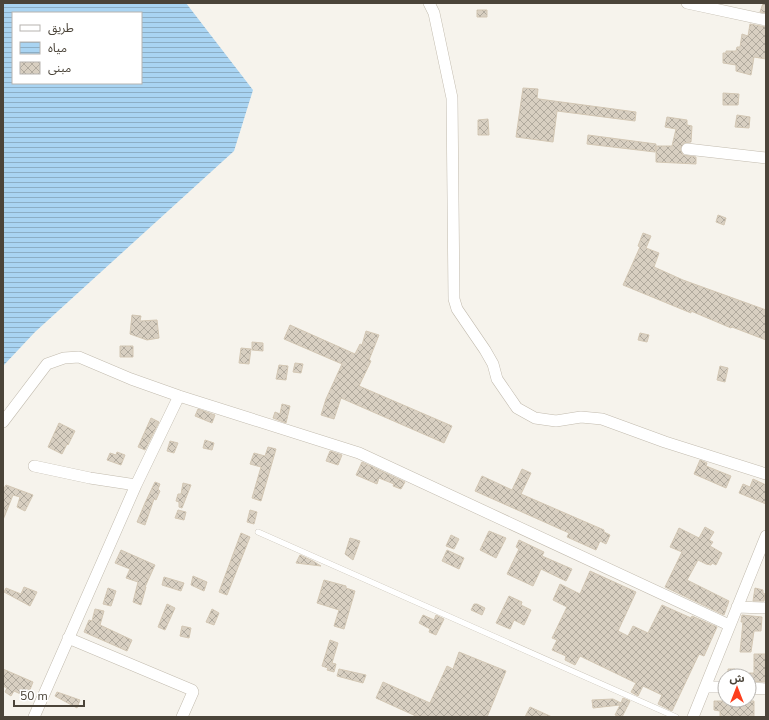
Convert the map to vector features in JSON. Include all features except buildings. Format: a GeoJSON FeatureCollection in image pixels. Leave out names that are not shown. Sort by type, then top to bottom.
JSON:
{"type":"FeatureCollection","features":[{"type":"Feature","properties":{"kind":"street"},"geometry":{"type":"LineString","coordinates":[[429,3],[434,13],[452,98],[454,299],[457,309],[485,350],[493,364],[497,378],[517,408],[535,418],[556,421],[581,417],[602,419],[665,442],[766,474]]}},
{"type":"Feature","properties":{"kind":"street"},"geometry":{"type":"LineString","coordinates":[[687,3],[766,20]]}},
{"type":"Feature","properties":{"kind":"street"},"geometry":{"type":"LineString","coordinates":[[687,149],[766,158]]}},
{"type":"Feature","properties":{"kind":"street"},"geometry":{"type":"LineString","coordinates":[[3,422],[47,364],[74,356],[84,358],[179,396],[359,453],[729,626]]}},
{"type":"Feature","properties":{"kind":"street"},"geometry":{"type":"LineString","coordinates":[[34,717],[136,485],[179,396]]}},
{"type":"Feature","properties":{"kind":"street"},"geometry":{"type":"LineString","coordinates":[[34,466],[90,478],[136,485]]}},
{"type":"Feature","properties":{"kind":"street"},"geometry":{"type":"LineString","coordinates":[[696,714],[729,626],[766,536]]}},
{"type":"Feature","properties":{"kind":"street"},"geometry":{"type":"LineString","coordinates":[[737,607],[766,608]]}},
{"type":"Feature","properties":{"kind":"street"},"geometry":{"type":"LineString","coordinates":[[68,638],[192,690],[193,692],[182,717]]}},
{"type":"Feature","properties":{"kind":"street"},"geometry":{"type":"LineString","coordinates":[[706,686],[717,687]]}},
{"type":"Feature","properties":{"kind":"lane"},"geometry":{"type":"LineString","coordinates":[[258,532],[676,717]]}},
{"type":"Feature","properties":{"kind":"water"},"geometry":{"type":"Polygon","coordinates":[[[3,3],[186,3],[253,90],[234,151],[35,332],[3,366],[3,3]]]}}]}
